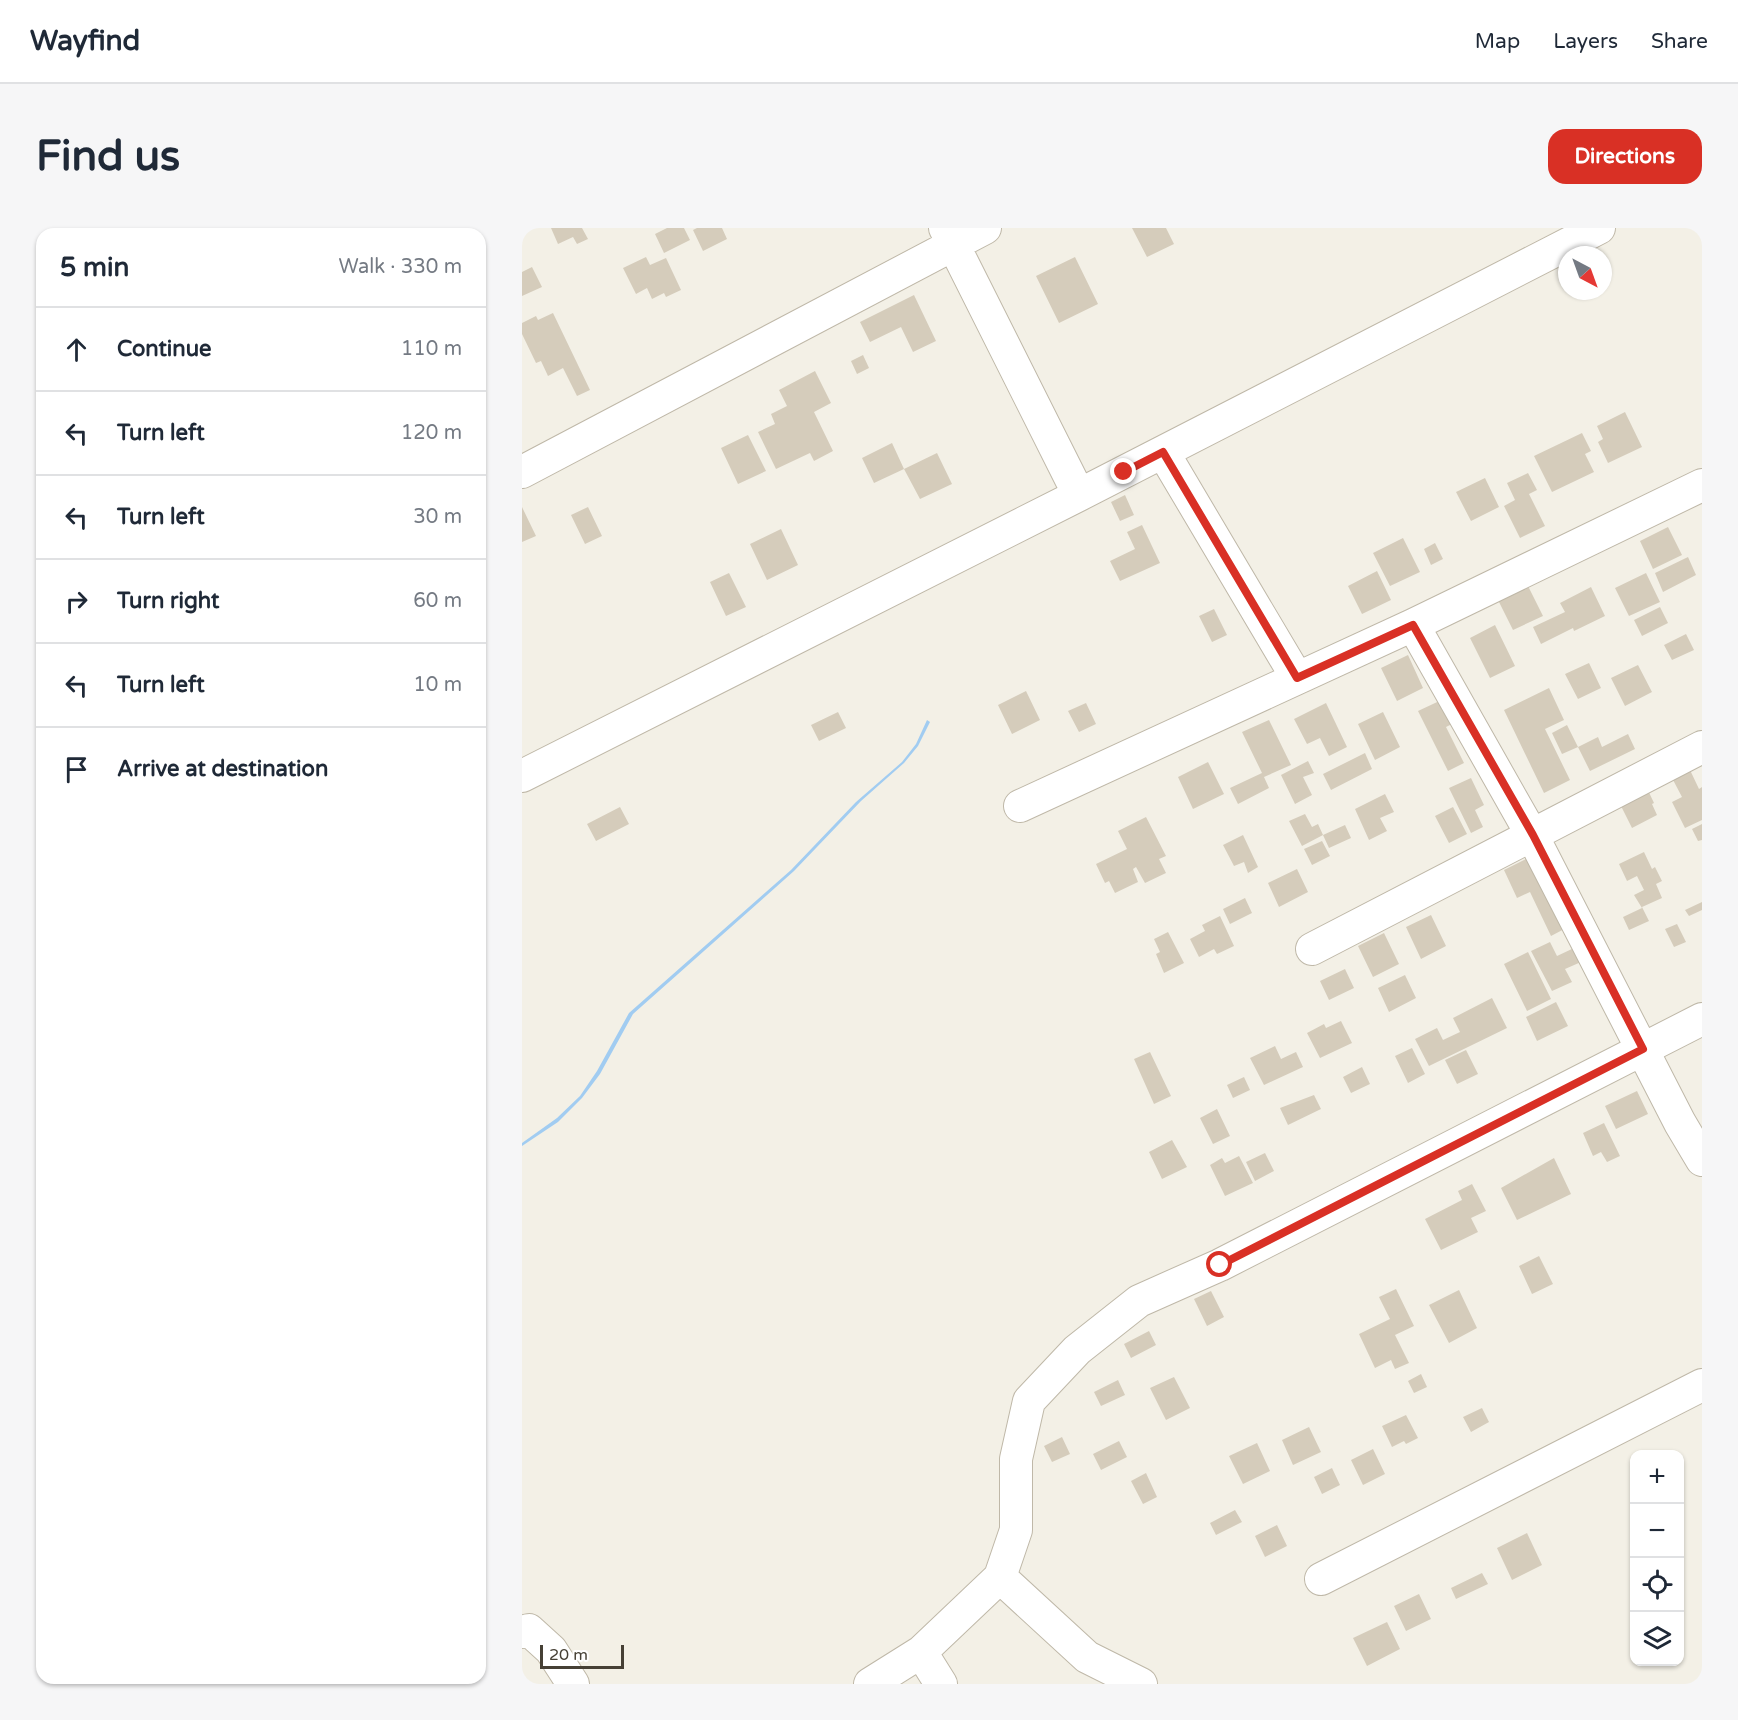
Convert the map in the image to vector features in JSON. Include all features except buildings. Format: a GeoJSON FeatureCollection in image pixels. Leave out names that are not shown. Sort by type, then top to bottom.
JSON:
{"type":"FeatureCollection","features":[{"type":"Feature","properties":{"kind":"street"},"geometry":{"type":"LineString","coordinates":[[522,472],[949,236],[985,228]]}},
{"type":"Feature","properties":{"kind":"street"},"geometry":{"type":"LineString","coordinates":[[522,777],[1599,228]]}},
{"type":"Feature","properties":{"kind":"street"},"geometry":{"type":"LineString","coordinates":[[949,236],[1079,495]]}},
{"type":"Feature","properties":{"kind":"street"},"geometry":{"type":"LineString","coordinates":[[1163,452],[1297,678]]}},
{"type":"Feature","properties":{"kind":"street"},"geometry":{"type":"LineString","coordinates":[[1020,806],[1413,625],[1702,485]]}},
{"type":"Feature","properties":{"kind":"street"},"geometry":{"type":"LineString","coordinates":[[1413,625],[1533,835],[1680,1123],[1702,1160]]}},
{"type":"Feature","properties":{"kind":"street"},"geometry":{"type":"LineString","coordinates":[[1312,949],[1702,747]]}},
{"type":"Feature","properties":{"kind":"street"},"geometry":{"type":"LineString","coordinates":[[870,1684],[921,1652],[1000,1577],[1016,1530],[1016,1459],[1029,1401],[1077,1350],[1139,1301],[1220,1265],[1702,1018]]}},
{"type":"Feature","properties":{"kind":"street"},"geometry":{"type":"LineString","coordinates":[[1321,1579],[1702,1385]]}},
{"type":"Feature","properties":{"kind":"street"},"geometry":{"type":"LineString","coordinates":[[1000,1577],[1087,1657],[1141,1684]]}},
{"type":"Feature","properties":{"kind":"street"},"geometry":{"type":"LineString","coordinates":[[522,1632],[529,1630],[551,1650],[573,1684]]}},
{"type":"Feature","properties":{"kind":"street"},"geometry":{"type":"LineString","coordinates":[[921,1652],[940,1684]]}},
{"type":"Feature","properties":{"kind":"water"},"geometry":{"type":"Polygon","coordinates":[[[927,720],[930,722],[918,746],[904,763],[861,801],[794,871],[633,1014],[600,1074],[582,1098],[558,1122],[522,1146],[522,1143],[557,1118],[580,1096],[597,1071],[629,1013],[791,870],[856,802],[902,762],[916,744],[927,720]]]}},
{"type":"Feature","properties":{"kind":"route"},"geometry":{"type":"LineString","coordinates":[[1124,472],[1163,452],[1297,678],[1413,625],[1533,835],[1643,1049],[1220,1265]]}}]}
